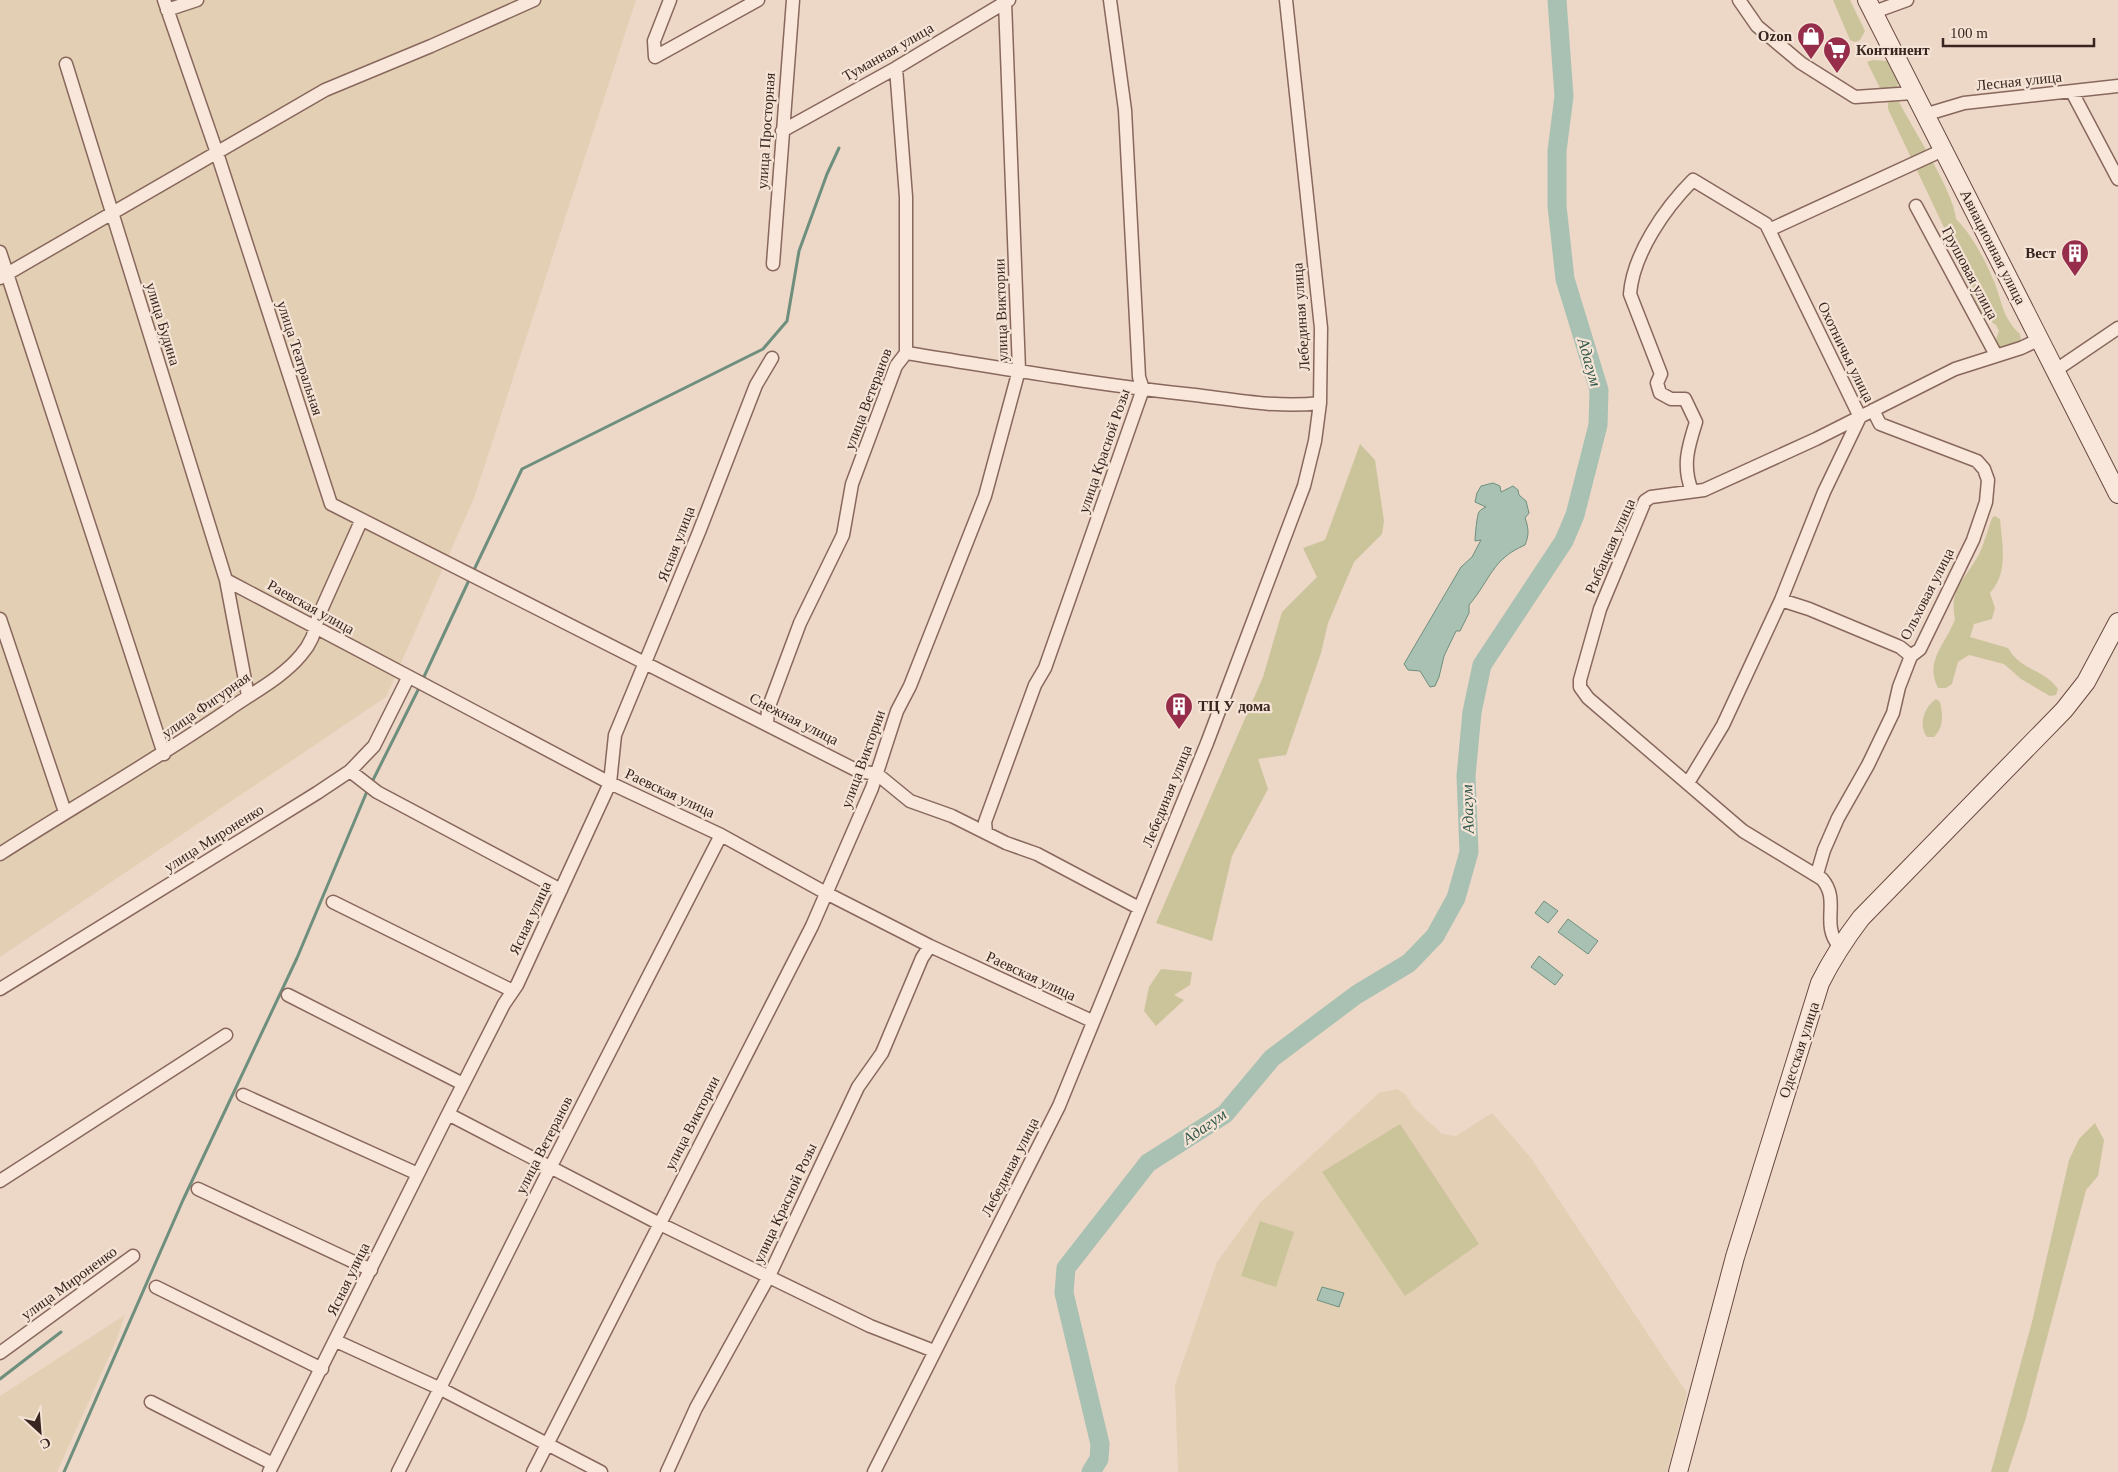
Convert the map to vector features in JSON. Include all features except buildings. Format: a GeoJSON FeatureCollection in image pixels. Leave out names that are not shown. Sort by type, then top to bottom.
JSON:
{"type":"FeatureCollection","features":[{"type":"Feature","properties":{"kind":"main road","name":"Авиационная улица"},"geometry":{"type":"LineString","coordinates":[[1870,6],[2118,494]]}},
{"type":"Feature","properties":{"kind":"main road","name":"Одесская улица"},"geometry":{"type":"LineString","coordinates":[[1678,1472],[1684,1456],[1735,1257],[1770,1141],[1820,983],[1839,946],[1861,918],[2064,710],[2086,682],[2118,622]]}},
{"type":"Feature","properties":{"kind":"street"},"geometry":{"type":"LineString","coordinates":[[166,5],[197,0]]}},
{"type":"Feature","properties":{"kind":"street"},"geometry":{"type":"LineString","coordinates":[[3,276],[325,90],[431,46],[534,0]]}},
{"type":"Feature","properties":{"kind":"street"},"geometry":{"type":"LineString","coordinates":[[670,0],[654,41],[655,57],[758,0]]}},
{"type":"Feature","properties":{"kind":"street","name":"улица Просторная"},"geometry":{"type":"LineString","coordinates":[[773,264],[793,0]]}},
{"type":"Feature","properties":{"kind":"street","name":"улица Красной Розы"},"geometry":{"type":"LineString","coordinates":[[986,833],[986,822],[1035,685],[1045,668],[1143,389],[1139,377],[1125,110],[1110,0]]}},
{"type":"Feature","properties":{"kind":"street","name":"Лебединая улица"},"geometry":{"type":"LineString","coordinates":[[874,1472],[1059,1106],[1207,743],[1292,521],[1310,459],[1320,403],[1322,367],[1321,328],[1286,0]]}},
{"type":"Feature","properties":{"kind":"street"},"geometry":{"type":"LineString","coordinates":[[1738,0],[1757,26],[1800,64],[1855,97],[1913,93]]}},
{"type":"Feature","properties":{"kind":"street"},"geometry":{"type":"LineString","coordinates":[[1870,6],[1907,0]]}},
{"type":"Feature","properties":{"kind":"street","name":"Туманная улица"},"geometry":{"type":"LineString","coordinates":[[782,131],[896,68],[1007,1]]}},
{"type":"Feature","properties":{"kind":"street","name":"улица Виктории"},"geometry":{"type":"LineString","coordinates":[[533,1472],[658,1223],[803,945],[877,774],[897,711],[910,686],[985,496],[1019,370],[1007,1]]}},
{"type":"Feature","properties":{"kind":"street","name":"улица Театральная"},"geometry":{"type":"LineString","coordinates":[[166,5],[217,153],[331,504],[540,611]]}},
{"type":"Feature","properties":{"kind":"street","name":"улица Будина"},"geometry":{"type":"LineString","coordinates":[[66,64],[226,580],[248,696]]}},
{"type":"Feature","properties":{"kind":"street","name":"улица Ветеранов"},"geometry":{"type":"LineString","coordinates":[[767,724],[768,709],[800,623],[843,534],[852,484],[896,366],[906,353],[906,196],[896,68]]}},
{"type":"Feature","properties":{"kind":"street","name":"Лесная улица"},"geometry":{"type":"LineString","coordinates":[[1924,115],[1964,103],[2118,86]]}},
{"type":"Feature","properties":{"kind":"street"},"geometry":{"type":"LineString","coordinates":[[2072,92],[2118,180]]}},
{"type":"Feature","properties":{"kind":"street"},"geometry":{"type":"LineString","coordinates":[[1769,230],[1943,150]]}},
{"type":"Feature","properties":{"kind":"street","name":"Охотничья улица"},"geometry":{"type":"LineString","coordinates":[[1688,783],[1723,725],[1781,600],[1824,492],[1860,417],[1766,224],[1693,180],[1656,224],[1631,281],[1630,294],[1661,374],[1658,383],[1660,393],[1671,399],[1685,399],[1696,422],[1685,454],[1686,477],[1692,491]]}},
{"type":"Feature","properties":{"kind":"street","name":"Грушовая улица"},"geometry":{"type":"LineString","coordinates":[[1916,206],[1996,355]]}},
{"type":"Feature","properties":{"kind":"street"},"geometry":{"type":"LineString","coordinates":[[0,252],[3,276],[164,754]]}},
{"type":"Feature","properties":{"kind":"street"},"geometry":{"type":"LineString","coordinates":[[2056,370],[2118,328]]}},
{"type":"Feature","properties":{"kind":"street","name":"Рыбацкая улица"},"geometry":{"type":"LineString","coordinates":[[1688,783],[1588,698],[1580,687],[1580,680],[1600,609],[1645,502],[1651,497],[1661,494],[1674,496],[1704,490],[1860,417],[1955,369],[2022,348],[2040,339]]}},
{"type":"Feature","properties":{"kind":"street"},"geometry":{"type":"LineString","coordinates":[[906,353],[1143,389],[1265,403],[1300,405],[1320,403]]}},
{"type":"Feature","properties":{"kind":"street","name":"Ясная улица"},"geometry":{"type":"LineString","coordinates":[[271,1468],[463,1084],[513,991],[610,783],[615,735],[645,665],[756,384],[772,358]]}},
{"type":"Feature","properties":{"kind":"street","name":"Ольховая улица"},"geometry":{"type":"LineString","coordinates":[[1817,874],[1824,850],[1838,818],[1868,765],[1893,713],[1899,687],[1911,656],[1920,648],[1973,540],[1986,502],[1988,480],[1984,469],[1977,461],[1880,424],[1873,410]]}},
{"type":"Feature","properties":{"kind":"street","name":"улица Фигурная"},"geometry":{"type":"LineString","coordinates":[[0,854],[65,812],[164,754],[274,679],[302,655],[316,629],[318,617],[361,521]]}},
{"type":"Feature","properties":{"kind":"street","name":"Раевская улица"},"geometry":{"type":"LineString","coordinates":[[226,580],[238,584],[316,629],[610,783],[721,835],[826,893],[930,946],[1092,1022]]}},
{"type":"Feature","properties":{"kind":"street"},"geometry":{"type":"LineString","coordinates":[[1781,600],[1809,609],[1900,647],[1911,656]]}},
{"type":"Feature","properties":{"kind":"street","name":"Снежная улица"},"geometry":{"type":"LineString","coordinates":[[540,611],[858,771],[877,774],[910,801],[952,816],[986,833],[1037,854],[1139,908]]}},
{"type":"Feature","properties":{"kind":"street"},"geometry":{"type":"LineString","coordinates":[[0,619],[65,812]]}},
{"type":"Feature","properties":{"kind":"street","name":"улица Мироненко"},"geometry":{"type":"LineString","coordinates":[[0,989],[309,799],[350,771],[374,746],[416,682]]}},
{"type":"Feature","properties":{"kind":"street"},"geometry":{"type":"LineString","coordinates":[[350,771],[377,792],[561,890]]}},
{"type":"Feature","properties":{"kind":"street"},"geometry":{"type":"LineString","coordinates":[[1688,783],[1743,831],[1776,853],[1817,874],[1828,887],[1832,898],[1829,924],[1832,938],[1839,946]]}},
{"type":"Feature","properties":{"kind":"street","name":"улица Ветеранов"},"geometry":{"type":"LineString","coordinates":[[398,1472],[550,1168],[721,835]]}},
{"type":"Feature","properties":{"kind":"street"},"geometry":{"type":"LineString","coordinates":[[333,902],[513,991]]}},
{"type":"Feature","properties":{"kind":"street","name":"улица Красной Розы"},"geometry":{"type":"LineString","coordinates":[[667,1472],[696,1408],[769,1276],[858,1086],[882,1053],[922,958],[930,946]]}},
{"type":"Feature","properties":{"kind":"street"},"geometry":{"type":"LineString","coordinates":[[288,995],[463,1084]]}},
{"type":"Feature","properties":{"kind":"street"},"geometry":{"type":"LineString","coordinates":[[0,1181],[226,1035]]}},
{"type":"Feature","properties":{"kind":"street"},"geometry":{"type":"LineString","coordinates":[[243,1095],[418,1174]]}},
{"type":"Feature","properties":{"kind":"street"},"geometry":{"type":"LineString","coordinates":[[448,1114],[658,1223],[870,1326],[934,1351]]}},
{"type":"Feature","properties":{"kind":"street"},"geometry":{"type":"LineString","coordinates":[[198,1189],[371,1270]]}},
{"type":"Feature","properties":{"kind":"street","name":"улица Мироненко"},"geometry":{"type":"LineString","coordinates":[[0,1353],[133,1256]]}},
{"type":"Feature","properties":{"kind":"street"},"geometry":{"type":"LineString","coordinates":[[156,1287],[322,1369]]}},
{"type":"Feature","properties":{"kind":"street"},"geometry":{"type":"LineString","coordinates":[[336,1341],[441,1389],[600,1472]]}},
{"type":"Feature","properties":{"kind":"street"},"geometry":{"type":"LineString","coordinates":[[151,1402],[271,1468]]}},
{"type":"Feature","properties":{"kind":"shaded area"},"geometry":{"type":"Polygon","coordinates":[[[0,0],[636,0],[474,498],[386,697],[0,957],[0,0]]]}},
{"type":"Feature","properties":{"kind":"shaded area"},"geometry":{"type":"Polygon","coordinates":[[[1833,0],[1850,0],[1865,31],[1860,40],[1855,42],[1850,40],[1833,0]]]}},
{"type":"Feature","properties":{"kind":"shaded area"},"geometry":{"type":"Polygon","coordinates":[[[1873,60],[1887,61],[1898,83],[1897,87],[1891,90],[1880,88],[1867,62],[1873,60]]]}},
{"type":"Feature","properties":{"kind":"shaded area"},"geometry":{"type":"Polygon","coordinates":[[[1891,101],[1899,102],[1932,160],[1954,207],[1956,219],[1982,255],[2006,315],[2020,334],[2021,342],[2002,350],[1998,348],[1996,339],[1999,331],[1996,325],[1983,316],[1947,243],[1947,234],[1888,109],[1888,103],[1891,101]]]}},
{"type":"Feature","properties":{"kind":"shaded area"},"geometry":{"type":"Polygon","coordinates":[[[1360,444],[1375,460],[1384,521],[1382,534],[1354,562],[1328,623],[1321,653],[1286,755],[1258,759],[1268,789],[1232,856],[1212,941],[1156,923],[1263,677],[1282,612],[1317,577],[1303,548],[1325,540],[1360,444]]]}},
{"type":"Feature","properties":{"kind":"shaded area"},"geometry":{"type":"Polygon","coordinates":[[[1493,483],[1500,486],[1501,492],[1513,486],[1526,501],[1529,513],[1525,518],[1528,532],[1525,545],[1505,557],[1499,563],[1469,605],[1469,613],[1460,631],[1456,631],[1444,656],[1435,686],[1430,687],[1420,671],[1408,670],[1404,664],[1461,567],[1472,557],[1481,540],[1475,541],[1477,521],[1479,512],[1486,507],[1475,502],[1481,486],[1493,483]]]}},
{"type":"Feature","properties":{"kind":"shaded area"},"geometry":{"type":"Polygon","coordinates":[[[1995,516],[2000,519],[2003,558],[2000,576],[1990,593],[1995,608],[1992,619],[1974,624],[1970,637],[2008,648],[2019,661],[2052,682],[2058,689],[2056,695],[2050,696],[2021,679],[2004,664],[1969,655],[1958,662],[1952,684],[1946,688],[1938,688],[1934,678],[1933,669],[1935,661],[1955,619],[1954,599],[1960,583],[1980,552],[1992,518],[1995,516]]]}},
{"type":"Feature","properties":{"kind":"shaded area"},"geometry":{"type":"Polygon","coordinates":[[[1936,699],[1940,702],[1941,707],[1941,725],[1934,737],[1927,737],[1923,727],[1924,716],[1928,707],[1936,699]]]}},
{"type":"Feature","properties":{"kind":"shaded area"},"geometry":{"type":"Polygon","coordinates":[[[1544,901],[1558,911],[1548,923],[1535,913],[1544,901]]]}},
{"type":"Feature","properties":{"kind":"shaded area"},"geometry":{"type":"Polygon","coordinates":[[[1568,919],[1598,941],[1588,954],[1558,932],[1568,919]]]}},
{"type":"Feature","properties":{"kind":"shaded area"},"geometry":{"type":"Polygon","coordinates":[[[1539,956],[1563,975],[1555,985],[1531,967],[1539,956]]]}},
{"type":"Feature","properties":{"kind":"shaded area"},"geometry":{"type":"Polygon","coordinates":[[[1161,969],[1192,972],[1190,985],[1174,995],[1184,1000],[1156,1026],[1144,1011],[1149,987],[1161,969]]]}},
{"type":"Feature","properties":{"kind":"shaded area"},"geometry":{"type":"Polygon","coordinates":[[[1397,1089],[1405,1094],[1414,1108],[1442,1134],[1456,1136],[1492,1113],[1531,1158],[1687,1393],[1667,1472],[1178,1472],[1175,1385],[1217,1262],[1260,1203],[1379,1093],[1397,1089]]]}},
{"type":"Feature","properties":{"kind":"shaded area"},"geometry":{"type":"Polygon","coordinates":[[[2095,1123],[2104,1140],[2098,1176],[2086,1190],[2025,1421],[2008,1472],[1991,1472],[2032,1322],[2069,1160],[2079,1139],[2095,1123]]]}},
{"type":"Feature","properties":{"kind":"shaded area"},"geometry":{"type":"Polygon","coordinates":[[[1400,1124],[1479,1244],[1405,1296],[1322,1172],[1400,1124]]]}},
{"type":"Feature","properties":{"kind":"shaded area"},"geometry":{"type":"Polygon","coordinates":[[[1260,1221],[1294,1232],[1276,1287],[1241,1276],[1260,1221]]]}},
{"type":"Feature","properties":{"kind":"shaded area"},"geometry":{"type":"Polygon","coordinates":[[[1322,1287],[1344,1293],[1339,1307],[1317,1300],[1322,1287]]]}},
{"type":"Feature","properties":{"kind":"shaded area"},"geometry":{"type":"Polygon","coordinates":[[[125,1315],[116,1341],[57,1472],[0,1472],[0,1396],[125,1315]]]}},
{"type":"Feature","properties":{"kind":"waterway","name":"Адагум"},"geometry":{"type":"LineString","coordinates":[[1091,1472],[1099,1459],[1100,1444],[1064,1293],[1066,1268],[1148,1163],[1225,1114],[1272,1058],[1356,995],[1409,963],[1435,936],[1456,898],[1469,852],[1466,776],[1472,712],[1482,665],[1564,541],[1575,515],[1598,425],[1599,390],[1565,279],[1557,206],[1557,151],[1564,96],[1557,0]]}},
{"type":"Feature","properties":{"kind":"waterway"},"geometry":{"type":"LineString","coordinates":[[473,572],[522,469],[763,349],[787,321],[799,251],[827,174],[839,148]]}},
{"type":"Feature","properties":{"kind":"waterway"},"geometry":{"type":"LineString","coordinates":[[422,681],[470,578]]}},
{"type":"Feature","properties":{"kind":"waterway"},"geometry":{"type":"LineString","coordinates":[[371,784],[420,686]]}},
{"type":"Feature","properties":{"kind":"waterway"},"geometry":{"type":"LineString","coordinates":[[64,1472],[183,1200],[297,958],[368,789]]}},
{"type":"Feature","properties":{"kind":"waterway"},"geometry":{"type":"LineString","coordinates":[[0,1379],[61,1332]]}},
{"type":"Feature","properties":{"kind":"place","name":"Ozon"},"geometry":{"type":"Point","coordinates":[1811,60]}},
{"type":"Feature","properties":{"kind":"place","name":"Континент"},"geometry":{"type":"Point","coordinates":[1837,74]}},
{"type":"Feature","properties":{"kind":"place","name":"Вест"},"geometry":{"type":"Point","coordinates":[2075,277]}},
{"type":"Feature","properties":{"kind":"place","name":"ТЦ У дома"},"geometry":{"type":"Point","coordinates":[1179,730]}}]}
